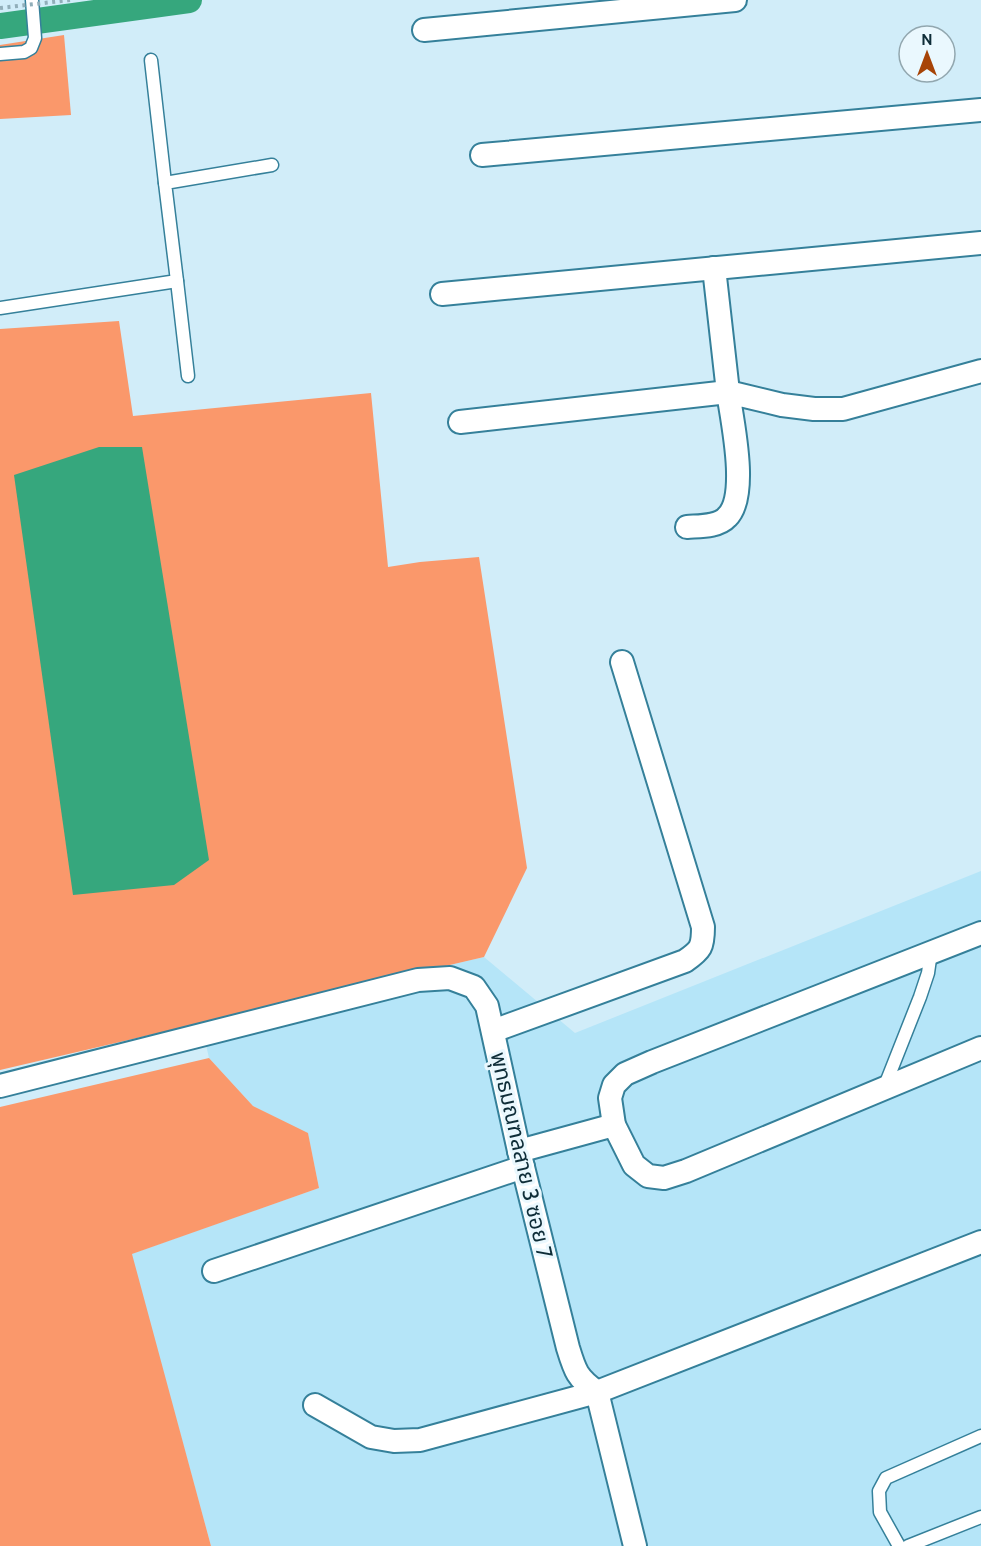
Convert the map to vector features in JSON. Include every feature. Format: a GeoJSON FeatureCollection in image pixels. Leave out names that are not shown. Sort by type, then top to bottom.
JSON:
{"type":"FeatureCollection","features":[{"type":"Feature","properties":{"kind":"street"},"geometry":{"type":"LineString","coordinates":[[424,30],[735,0]]}},
{"type":"Feature","properties":{"kind":"street"},"geometry":{"type":"LineString","coordinates":[[482,155],[981,110]]}},
{"type":"Feature","properties":{"kind":"street"},"geometry":{"type":"LineString","coordinates":[[442,294],[981,243]]}},
{"type":"Feature","properties":{"kind":"street"},"geometry":{"type":"LineString","coordinates":[[687,527],[715,524],[727,518],[737,498],[738,474],[714,268]]}},
{"type":"Feature","properties":{"kind":"street"},"geometry":{"type":"LineString","coordinates":[[460,422],[728,392],[782,405],[814,409],[843,409],[981,371]]}},
{"type":"Feature","properties":{"kind":"street"},"geometry":{"type":"LineString","coordinates":[[493,1031],[685,961],[698,952],[703,941],[703,927],[622,662]]}},
{"type":"Feature","properties":{"kind":"street"},"geometry":{"type":"LineString","coordinates":[[981,933],[625,1074],[614,1085],[610,1098],[614,1125],[634,1165],[648,1176],[664,1178],[686,1171],[981,1048]]}},
{"type":"Feature","properties":{"kind":"street","name":"พุทธมณฑลสาย 3 ซอย 7"},"geometry":{"type":"LineString","coordinates":[[0,1086],[418,980],[450,978],[474,987],[487,1006],[521,1159],[574,1369],[582,1382],[597,1392]]}},
{"type":"Feature","properties":{"kind":"street"},"geometry":{"type":"LineString","coordinates":[[214,1271],[614,1125]]}},
{"type":"Feature","properties":{"kind":"street"},"geometry":{"type":"LineString","coordinates":[[315,1405],[371,1437],[394,1442],[420,1440],[597,1392],[981,1242]]}},
{"type":"Feature","properties":{"kind":"street"},"geometry":{"type":"LineString","coordinates":[[597,1392],[635,1546]]}},
{"type":"Feature","properties":{"kind":"lane"},"geometry":{"type":"LineString","coordinates":[[0,54],[24,52],[31,48],[35,38],[32,5]]}},
{"type":"Feature","properties":{"kind":"lane"},"geometry":{"type":"LineString","coordinates":[[151,60],[188,376]]}},
{"type":"Feature","properties":{"kind":"lane"},"geometry":{"type":"LineString","coordinates":[[165,183],[272,165]]}},
{"type":"Feature","properties":{"kind":"lane"},"geometry":{"type":"LineString","coordinates":[[0,308],[177,281]]}},
{"type":"Feature","properties":{"kind":"lane"},"geometry":{"type":"LineString","coordinates":[[884,1089],[920,997],[928,973],[931,952]]}},
{"type":"Feature","properties":{"kind":"lane"},"geometry":{"type":"LineString","coordinates":[[899,1546],[880,1512],[879,1491],[886,1478],[981,1436]]}},
{"type":"Feature","properties":{"kind":"lane"},"geometry":{"type":"LineString","coordinates":[[908,1546],[981,1517]]}},
{"type":"Feature","properties":{"kind":"path"},"geometry":{"type":"LineString","coordinates":[[0,8],[70,0]]}},
{"type":"Feature","properties":{"kind":"shaded area"},"geometry":{"type":"Polygon","coordinates":[[[64,35],[71,115],[0,119],[0,45],[64,35]]]}},
{"type":"Feature","properties":{"kind":"shaded area"},"geometry":{"type":"Polygon","coordinates":[[[119,321],[133,416],[371,393],[388,567],[479,557],[527,868],[484,957],[0,1070],[0,329],[119,321]]]}},
{"type":"Feature","properties":{"kind":"shaded area"},"geometry":{"type":"Polygon","coordinates":[[[99,447],[142,447],[209,860],[174,885],[73,895],[14,475],[99,447]]]}},
{"type":"Feature","properties":{"kind":"shaded area"},"geometry":{"type":"Polygon","coordinates":[[[981,871],[981,1546],[211,1546],[131,1254],[319,1188],[308,1134],[253,1106],[209,1058],[201,1023],[484,957],[575,1033],[981,871]]]}},
{"type":"Feature","properties":{"kind":"shaded area"},"geometry":{"type":"Polygon","coordinates":[[[209,1058],[253,1106],[308,1133],[319,1188],[132,1254],[211,1546],[0,1546],[0,1107],[209,1058]]]}},
{"type":"Feature","properties":{"kind":"waterway"},"geometry":{"type":"LineString","coordinates":[[0,26],[189,0]]}}]}
